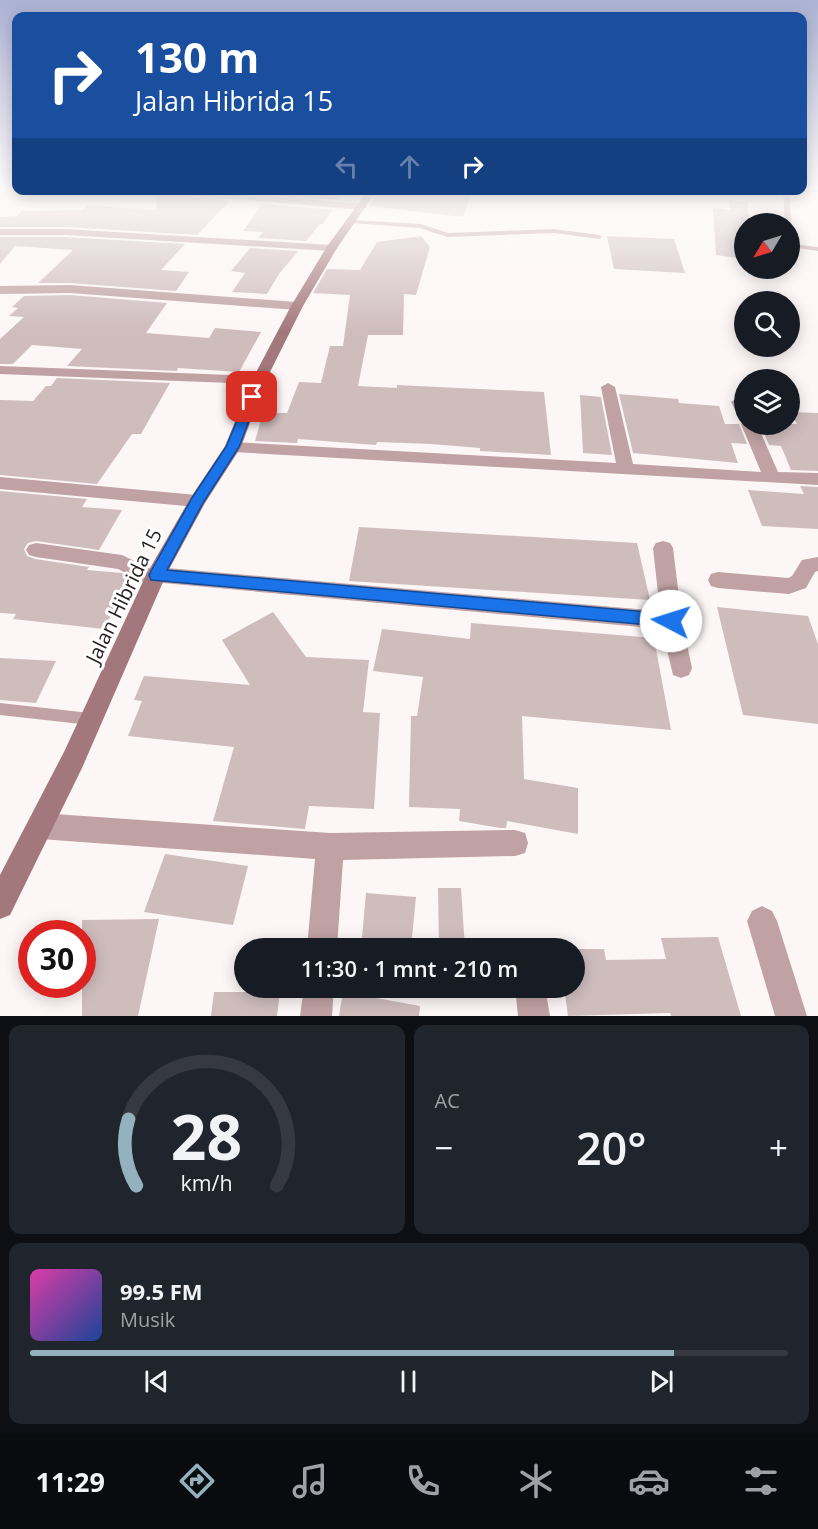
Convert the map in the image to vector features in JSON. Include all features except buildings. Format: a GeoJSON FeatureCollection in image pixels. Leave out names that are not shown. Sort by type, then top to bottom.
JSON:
{"type":"FeatureCollection","features":[{"type":"Feature","properties":{"kind":"street"},"geometry":{"type":"LineString","coordinates":[[139,236],[332,248]]}},
{"type":"Feature","properties":{"kind":"street","name":"Jalan Hibrida 15"},"geometry":{"type":"LineString","coordinates":[[0,905],[40,826],[156,578],[197,501],[232,447],[259,380],[297,306],[341,236]]}},
{"type":"Feature","properties":{"kind":"street"},"geometry":{"type":"LineString","coordinates":[[0,290],[70,289],[297,306]]}},
{"type":"Feature","properties":{"kind":"street"},"geometry":{"type":"LineString","coordinates":[[0,370],[259,380]]}},
{"type":"Feature","properties":{"kind":"street"},"geometry":{"type":"LineString","coordinates":[[608,387],[625,468]]}},
{"type":"Feature","properties":{"kind":"street"},"geometry":{"type":"LineString","coordinates":[[754,435],[772,478]]}},
{"type":"Feature","properties":{"kind":"street"},"geometry":{"type":"LineString","coordinates":[[232,447],[818,479]]}},
{"type":"Feature","properties":{"kind":"street"},"geometry":{"type":"LineString","coordinates":[[0,483],[197,501]]}},
{"type":"Feature","properties":{"kind":"street"},"geometry":{"type":"LineString","coordinates":[[663,548],[671,621],[681,668]]}},
{"type":"Feature","properties":{"kind":"street"},"geometry":{"type":"LineString","coordinates":[[36,550],[122,561],[156,578],[671,621]]}},
{"type":"Feature","properties":{"kind":"street"},"geometry":{"type":"LineString","coordinates":[[718,580],[789,586],[799,582],[809,564],[818,564]]}},
{"type":"Feature","properties":{"kind":"street"},"geometry":{"type":"LineString","coordinates":[[40,826],[330,847],[515,843]]}},
{"type":"Feature","properties":{"kind":"street"},"geometry":{"type":"LineString","coordinates":[[323,938],[330,847]]}},
{"type":"Feature","properties":{"kind":"street"},"geometry":{"type":"LineString","coordinates":[[762,921],[791,1016]]}},
{"type":"Feature","properties":{"kind":"street"},"geometry":{"type":"LineString","coordinates":[[316,1016],[318,998]]}},
{"type":"Feature","properties":{"kind":"street"},"geometry":{"type":"LineString","coordinates":[[532,998],[534,1016]]}},
{"type":"Feature","properties":{"kind":"lane"},"geometry":{"type":"LineString","coordinates":[[595,236],[599,237]]}},
{"type":"Feature","properties":{"kind":"lane"},"geometry":{"type":"LineString","coordinates":[[800,246],[818,249]]}},
{"type":"Feature","properties":{"kind":"lane"},"geometry":{"type":"LineString","coordinates":[[0,709],[90,719]]}},
{"type":"Feature","properties":{"kind":"route"},"geometry":{"type":"LineString","coordinates":[[252,397],[232,447],[197,501],[156,575],[671,621]]}}]}
